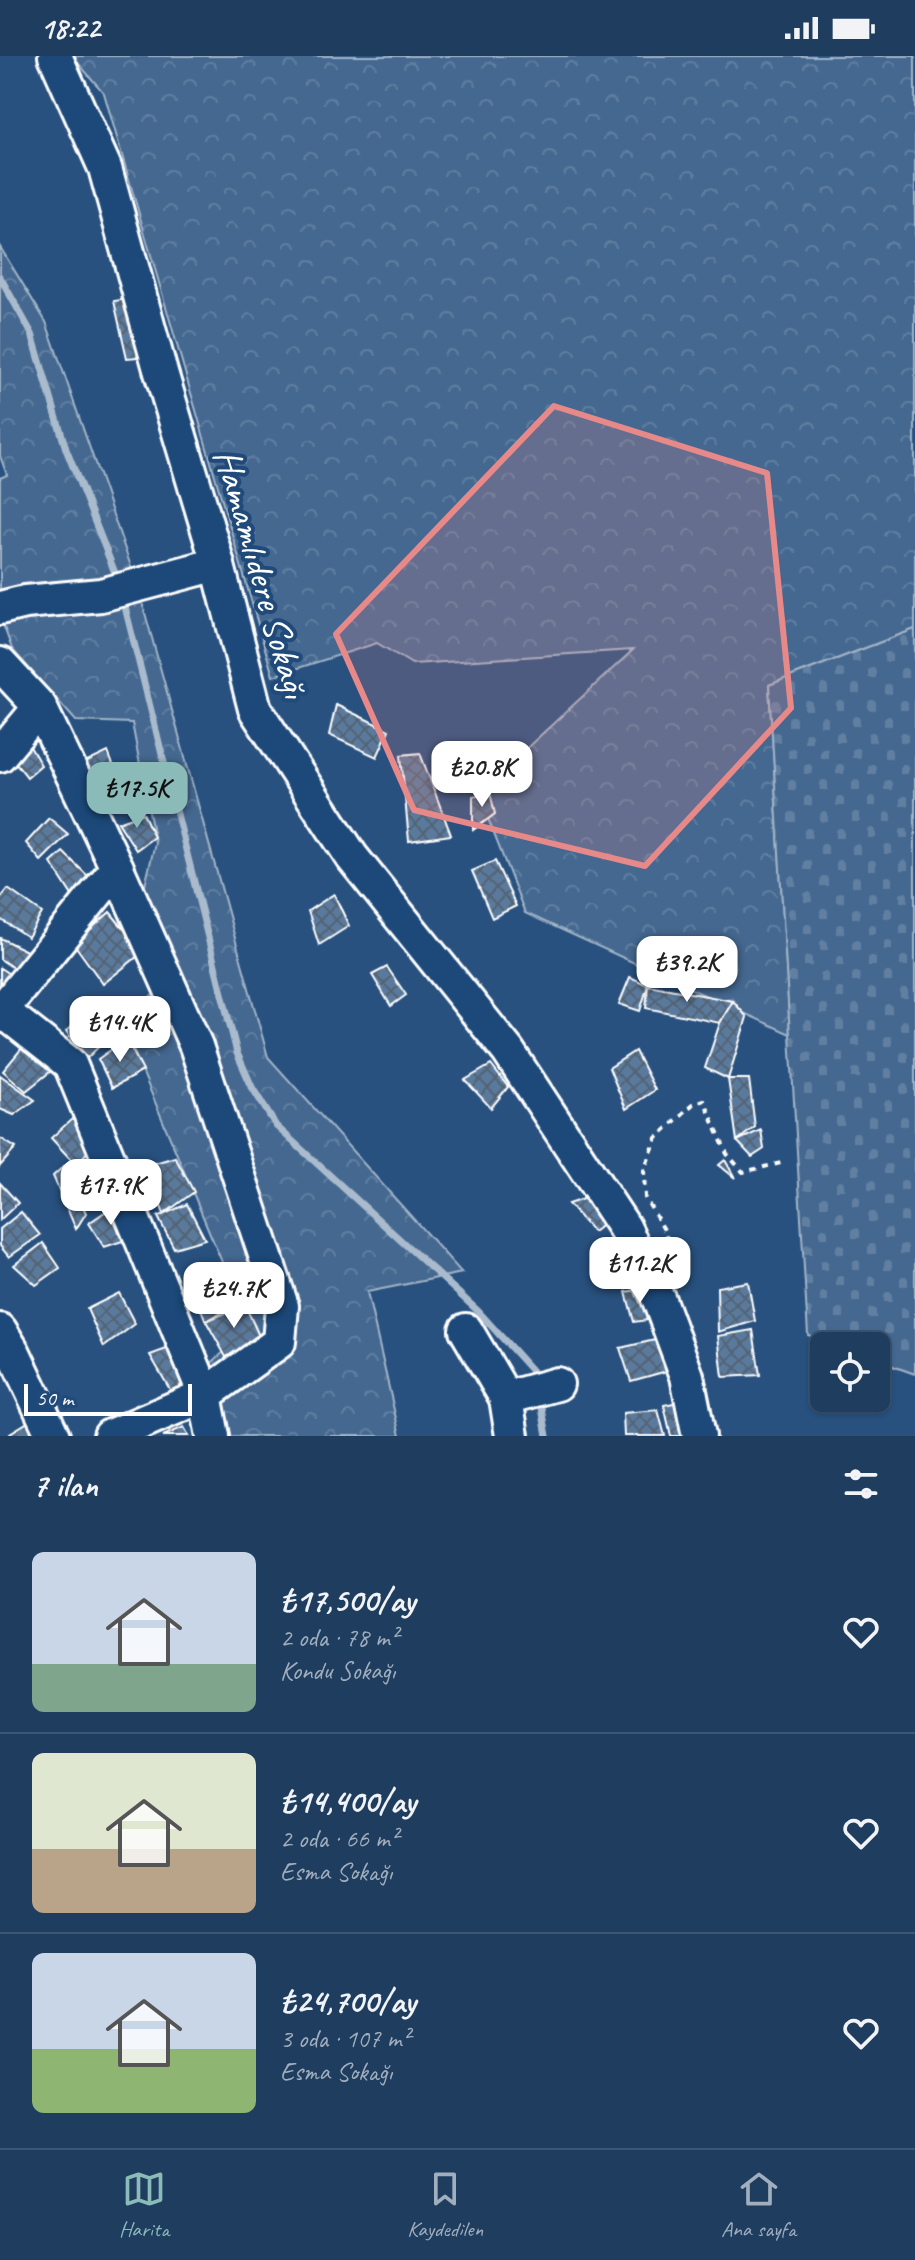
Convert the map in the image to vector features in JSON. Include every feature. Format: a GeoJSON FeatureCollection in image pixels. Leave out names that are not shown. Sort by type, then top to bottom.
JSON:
{"type":"FeatureCollection","features":[{"type":"Feature","properties":{"kind":"street","name":"Hamamlıdere Sokağı"},"geometry":{"type":"LineString","coordinates":[[55,56],[105,168],[218,564],[255,709],[352,857],[508,1051],[624,1227],[659,1300],[687,1376],[699,1436]]}},
{"type":"Feature","properties":{"kind":"street"},"geometry":{"type":"LineString","coordinates":[[0,608],[25,602],[101,595],[218,564]]}},
{"type":"Feature","properties":{"kind":"street"},"geometry":{"type":"LineString","coordinates":[[0,664],[40,707],[117,868],[196,1046],[282,1306],[279,1342],[205,1395],[110,1436]]}},
{"type":"Feature","properties":{"kind":"street"},"geometry":{"type":"LineString","coordinates":[[0,755],[40,707]]}},
{"type":"Feature","properties":{"kind":"street"},"geometry":{"type":"LineString","coordinates":[[117,868],[1,1012],[70,1064],[205,1395],[213,1436]]}},
{"type":"Feature","properties":{"kind":"street"},"geometry":{"type":"LineString","coordinates":[[466,1330],[506,1398],[512,1436]]}},
{"type":"Feature","properties":{"kind":"street"},"geometry":{"type":"LineString","coordinates":[[5,1349],[53,1436]]}},
{"type":"Feature","properties":{"kind":"street"},"geometry":{"type":"LineString","coordinates":[[506,1398],[557,1384]]}},
{"type":"Feature","properties":{"kind":"path"},"geometry":{"type":"LineString","coordinates":[[668,1254],[666,1233],[645,1198],[644,1170],[657,1138],[693,1104],[704,1100],[727,1154],[743,1172],[785,1162]]}},
{"type":"Feature","properties":{"kind":"highlighted area"},"geometry":{"type":"Polygon","coordinates":[[[554,406],[767,473],[791,708],[645,866],[414,810],[336,634],[554,406]]]}},
{"type":"Feature","properties":{"kind":"green space"},"geometry":{"type":"Polygon","coordinates":[[[72,56],[915,56],[915,629],[769,685],[790,1034],[525,913],[478,793],[633,650],[412,664],[377,643],[273,676],[104,93],[72,56]]]}},
{"type":"Feature","properties":{"kind":"green space"},"geometry":{"type":"Polygon","coordinates":[[[0,247],[46,322],[137,584],[268,1057],[462,1273],[367,1292],[400,1436],[226,1436],[209,1365],[250,1329],[119,1016],[160,991],[141,903],[155,843],[132,723],[76,721],[12,649],[0,616],[0,478],[7,475],[0,456],[0,247]]]}},
{"type":"Feature","properties":{"kind":"green space"},"geometry":{"type":"Polygon","coordinates":[[[915,629],[915,1374],[890,1365],[890,1332],[810,1332],[808,1335],[769,685],[915,629]]]}},
{"type":"Feature","properties":{"kind":"building"},"geometry":{"type":"Polygon","coordinates":[[[134,298],[149,356],[127,358],[114,301],[134,298]]]}},
{"type":"Feature","properties":{"kind":"building"},"geometry":{"type":"Polygon","coordinates":[[[336,705],[389,730],[377,757],[329,735],[336,705]]]}},
{"type":"Feature","properties":{"kind":"building"},"geometry":{"type":"Polygon","coordinates":[[[26,740],[41,765],[27,777],[5,749],[26,740]]]}},
{"type":"Feature","properties":{"kind":"building"},"geometry":{"type":"Polygon","coordinates":[[[108,752],[120,783],[97,794],[85,763],[108,752]]]}},
{"type":"Feature","properties":{"kind":"building"},"geometry":{"type":"Polygon","coordinates":[[[420,753],[451,835],[409,841],[401,755],[420,753]]]}},
{"type":"Feature","properties":{"kind":"building"},"geometry":{"type":"Polygon","coordinates":[[[490,792],[495,814],[473,830],[473,796],[490,792]]]}},
{"type":"Feature","properties":{"kind":"building"},"geometry":{"type":"Polygon","coordinates":[[[143,813],[154,837],[136,850],[118,822],[143,813]]]}},
{"type":"Feature","properties":{"kind":"building"},"geometry":{"type":"Polygon","coordinates":[[[49,818],[68,834],[41,861],[26,843],[49,818]]]}},
{"type":"Feature","properties":{"kind":"building"},"geometry":{"type":"Polygon","coordinates":[[[63,852],[90,878],[73,897],[51,863],[63,852]]]}},
{"type":"Feature","properties":{"kind":"building"},"geometry":{"type":"Polygon","coordinates":[[[495,861],[516,906],[492,918],[472,871],[495,861]]]}},
{"type":"Feature","properties":{"kind":"building"},"geometry":{"type":"Polygon","coordinates":[[[8,889],[42,913],[28,937],[0,919],[0,899],[8,889]]]}},
{"type":"Feature","properties":{"kind":"building"},"geometry":{"type":"Polygon","coordinates":[[[334,894],[349,926],[319,945],[308,911],[334,894]]]}},
{"type":"Feature","properties":{"kind":"building"},"geometry":{"type":"Polygon","coordinates":[[[110,912],[143,952],[103,984],[74,944],[110,912]]]}},
{"type":"Feature","properties":{"kind":"building"},"geometry":{"type":"Polygon","coordinates":[[[0,938],[35,955],[19,972],[0,959],[0,938]]]}},
{"type":"Feature","properties":{"kind":"building"},"geometry":{"type":"Polygon","coordinates":[[[387,967],[406,995],[391,1006],[372,975],[387,967]]]}},
{"type":"Feature","properties":{"kind":"building"},"geometry":{"type":"Polygon","coordinates":[[[0,968],[17,979],[0,1001],[0,968]]]}},
{"type":"Feature","properties":{"kind":"building"},"geometry":{"type":"Polygon","coordinates":[[[630,977],[648,985],[640,1011],[619,1004],[630,977]]]}},
{"type":"Feature","properties":{"kind":"building"},"geometry":{"type":"Polygon","coordinates":[[[648,985],[733,1001],[720,1023],[646,1008],[648,985]]]}},
{"type":"Feature","properties":{"kind":"building"},"geometry":{"type":"Polygon","coordinates":[[[733,1001],[747,1017],[728,1079],[705,1068],[720,1023],[733,1001]]]}},
{"type":"Feature","properties":{"kind":"building"},"geometry":{"type":"Polygon","coordinates":[[[90,1013],[111,1035],[86,1059],[66,1031],[90,1013]]]}},
{"type":"Feature","properties":{"kind":"building"},"geometry":{"type":"Polygon","coordinates":[[[126,1039],[143,1071],[112,1088],[98,1059],[126,1039]]]}},
{"type":"Feature","properties":{"kind":"building"},"geometry":{"type":"Polygon","coordinates":[[[21,1049],[51,1071],[26,1091],[3,1071],[21,1049]]]}},
{"type":"Feature","properties":{"kind":"building"},"geometry":{"type":"Polygon","coordinates":[[[635,1051],[655,1090],[626,1109],[609,1068],[635,1051]]]}},
{"type":"Feature","properties":{"kind":"building"},"geometry":{"type":"Polygon","coordinates":[[[491,1065],[508,1087],[491,1108],[465,1080],[491,1065]]]}},
{"type":"Feature","properties":{"kind":"building"},"geometry":{"type":"Polygon","coordinates":[[[0,1075],[35,1100],[14,1115],[0,1109],[0,1075]]]}},
{"type":"Feature","properties":{"kind":"building"},"geometry":{"type":"Polygon","coordinates":[[[728,1079],[749,1079],[755,1127],[737,1141],[728,1079]]]}},
{"type":"Feature","properties":{"kind":"building"},"geometry":{"type":"Polygon","coordinates":[[[72,1119],[96,1142],[76,1165],[51,1138],[72,1119]]]}},
{"type":"Feature","properties":{"kind":"building"},"geometry":{"type":"Polygon","coordinates":[[[761,1130],[764,1149],[752,1157],[737,1141],[761,1130]]]}},
{"type":"Feature","properties":{"kind":"building"},"geometry":{"type":"Polygon","coordinates":[[[0,1138],[16,1148],[0,1166],[0,1138]]]}},
{"type":"Feature","properties":{"kind":"building"},"geometry":{"type":"Polygon","coordinates":[[[175,1157],[194,1192],[164,1214],[145,1166],[175,1157]]]}},
{"type":"Feature","properties":{"kind":"building"},"geometry":{"type":"Polygon","coordinates":[[[725,1160],[735,1178],[719,1165],[725,1160]]]}},
{"type":"Feature","properties":{"kind":"building"},"geometry":{"type":"Polygon","coordinates":[[[64,1166],[86,1213],[76,1229],[53,1176],[64,1166]]]}},
{"type":"Feature","properties":{"kind":"building"},"geometry":{"type":"Polygon","coordinates":[[[0,1183],[18,1203],[0,1220],[0,1183]]]}},
{"type":"Feature","properties":{"kind":"building"},"geometry":{"type":"Polygon","coordinates":[[[592,1196],[607,1221],[593,1232],[568,1204],[592,1196]]]}},
{"type":"Feature","properties":{"kind":"building"},"geometry":{"type":"Polygon","coordinates":[[[116,1204],[132,1238],[104,1247],[89,1223],[116,1204]]]}},
{"type":"Feature","properties":{"kind":"building"},"geometry":{"type":"Polygon","coordinates":[[[187,1204],[205,1239],[174,1248],[158,1217],[187,1204]]]}},
{"type":"Feature","properties":{"kind":"building"},"geometry":{"type":"Polygon","coordinates":[[[21,1212],[40,1235],[9,1257],[0,1246],[0,1229],[21,1212]]]}},
{"type":"Feature","properties":{"kind":"building"},"geometry":{"type":"Polygon","coordinates":[[[43,1243],[60,1268],[36,1285],[14,1265],[43,1243]]]}},
{"type":"Feature","properties":{"kind":"building"},"geometry":{"type":"Polygon","coordinates":[[[229,1266],[246,1298],[206,1321],[191,1286],[229,1266]]]}},
{"type":"Feature","properties":{"kind":"building"},"geometry":{"type":"Polygon","coordinates":[[[748,1282],[755,1321],[718,1332],[717,1287],[748,1282]]]}},
{"type":"Feature","properties":{"kind":"building"},"geometry":{"type":"Polygon","coordinates":[[[646,1288],[654,1319],[634,1322],[626,1292],[646,1288]]]}},
{"type":"Feature","properties":{"kind":"building"},"geometry":{"type":"Polygon","coordinates":[[[119,1293],[135,1324],[104,1347],[87,1309],[119,1293]]]}},
{"type":"Feature","properties":{"kind":"building"},"geometry":{"type":"Polygon","coordinates":[[[245,1305],[260,1338],[226,1357],[206,1321],[245,1305]]]}},
{"type":"Feature","properties":{"kind":"building"},"geometry":{"type":"Polygon","coordinates":[[[753,1330],[760,1375],[723,1377],[718,1336],[753,1330]]]}},
{"type":"Feature","properties":{"kind":"building"},"geometry":{"type":"Polygon","coordinates":[[[664,1338],[674,1369],[631,1381],[620,1348],[664,1338]]]}},
{"type":"Feature","properties":{"kind":"building"},"geometry":{"type":"Polygon","coordinates":[[[183,1343],[194,1382],[172,1393],[150,1355],[183,1343]]]}},
{"type":"Feature","properties":{"kind":"building"},"geometry":{"type":"Polygon","coordinates":[[[683,1401],[690,1436],[671,1436],[664,1405],[683,1401]]]}},
{"type":"Feature","properties":{"kind":"building"},"geometry":{"type":"Polygon","coordinates":[[[658,1410],[665,1436],[624,1436],[623,1413],[658,1410]]]}},
{"type":"Feature","properties":{"kind":"building"},"geometry":{"type":"Polygon","coordinates":[[[38,1416],[48,1436],[11,1436],[10,1433],[38,1416]]]}},
{"type":"Feature","properties":{"kind":"building"},"geometry":{"type":"Polygon","coordinates":[[[184,1427],[189,1436],[163,1436],[184,1427]]]}},
{"type":"Feature","properties":{"kind":"waterway"},"geometry":{"type":"LineString","coordinates":[[0,277],[32,334],[66,449],[119,583]]}},
{"type":"Feature","properties":{"kind":"waterway"},"geometry":{"type":"LineString","coordinates":[[123,599],[237,1053],[252,1087],[276,1126],[478,1311],[532,1371]]}},
{"type":"Feature","properties":{"kind":"waterway"},"geometry":{"type":"LineString","coordinates":[[542,1408],[547,1436]]}}]}
